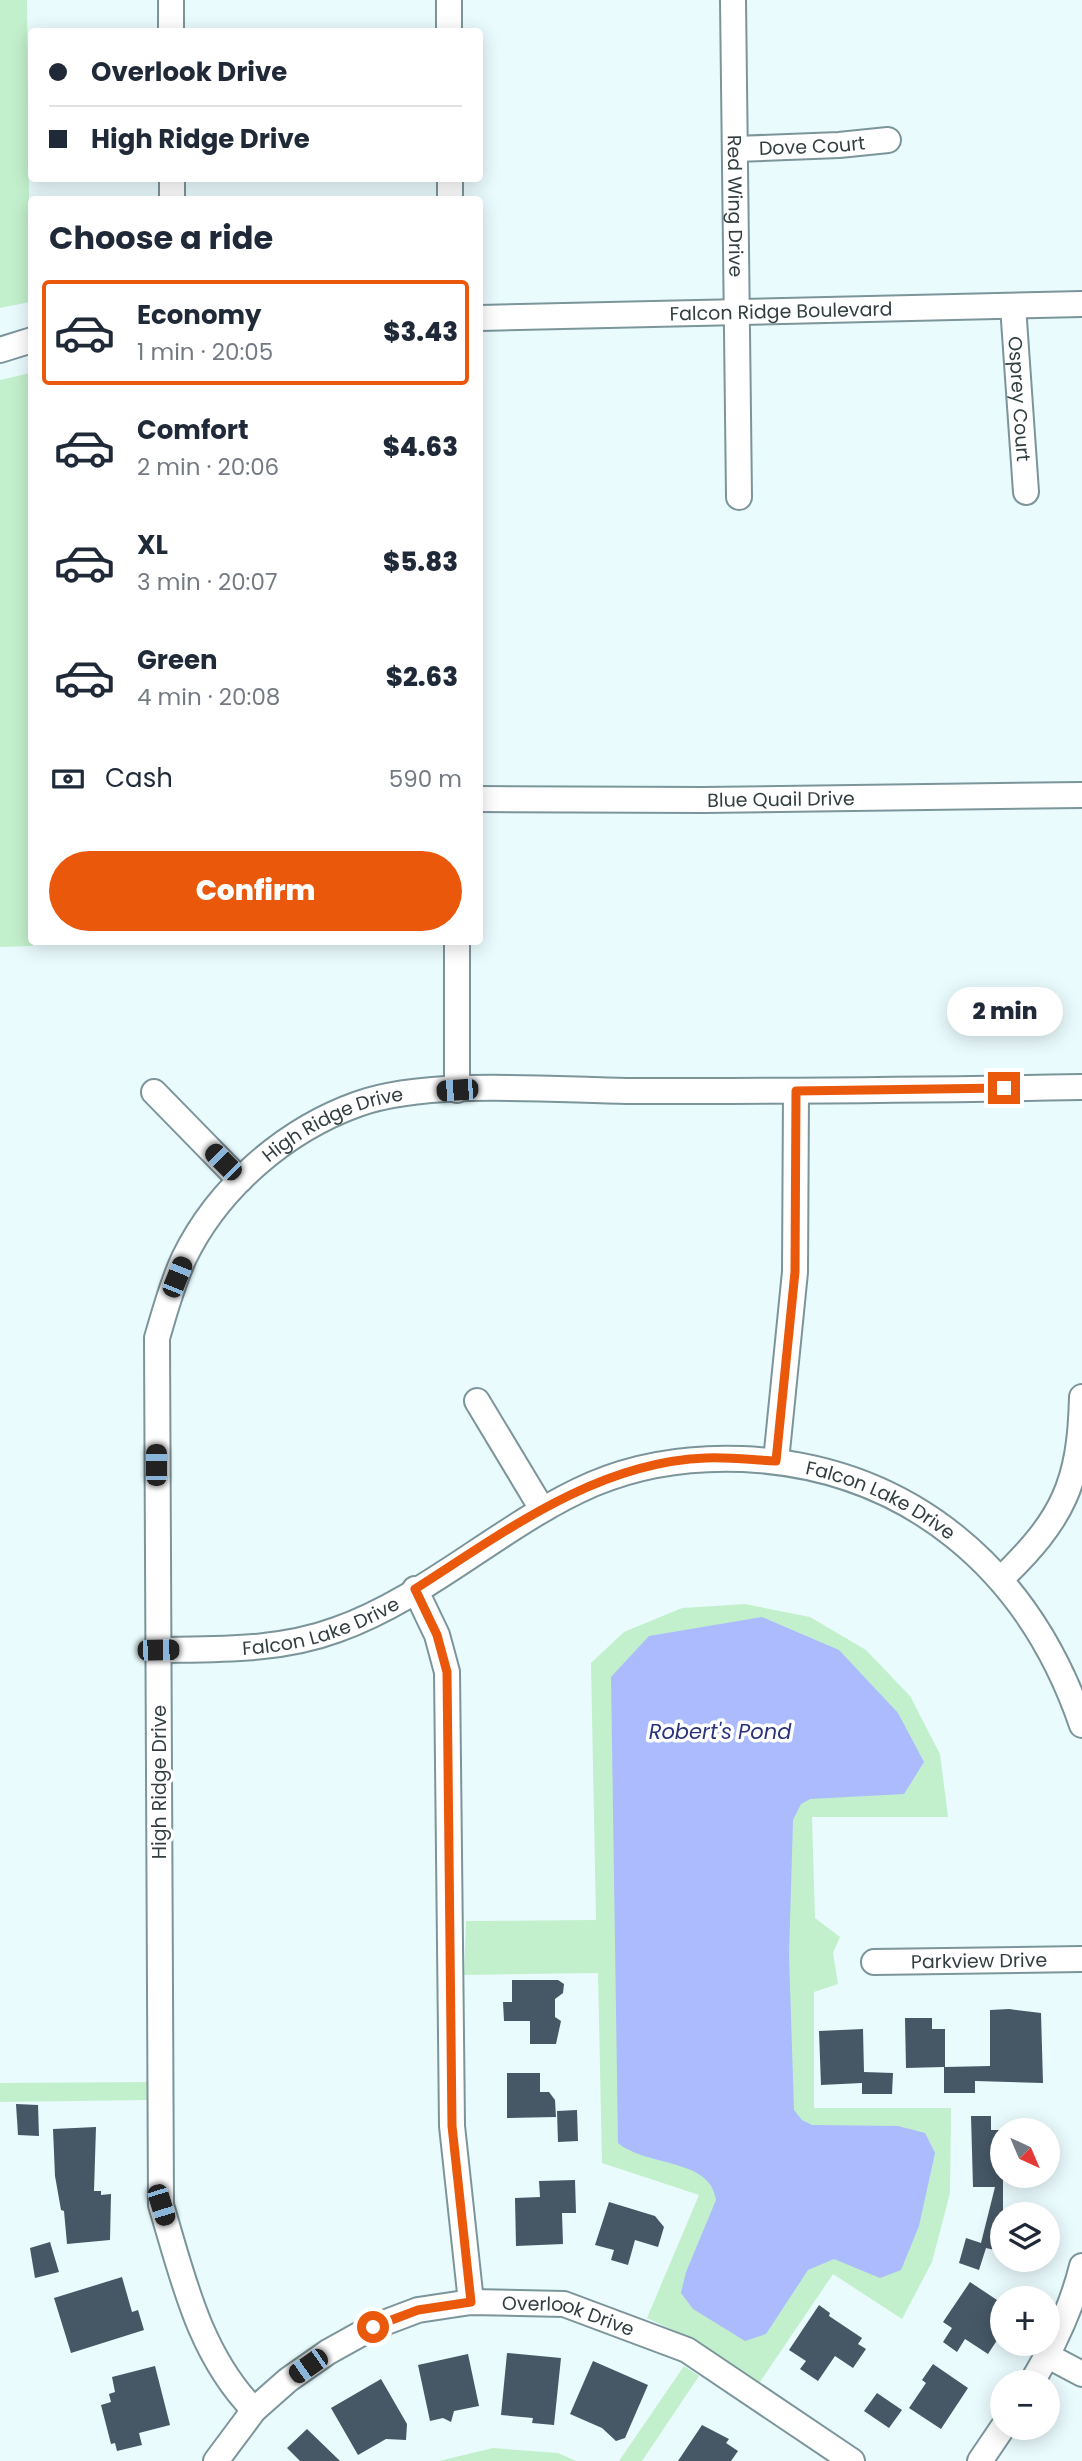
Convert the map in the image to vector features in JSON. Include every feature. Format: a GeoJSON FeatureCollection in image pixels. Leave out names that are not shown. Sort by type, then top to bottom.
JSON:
{"type":"FeatureCollection","features":[{"type":"Feature","properties":{"kind":"street"},"geometry":{"type":"LineString","coordinates":[[171,0],[171,28]]}},
{"type":"Feature","properties":{"kind":"street"},"geometry":{"type":"LineString","coordinates":[[449,0],[449,28]]}},
{"type":"Feature","properties":{"kind":"street","name":"Red Wing Drive"},"geometry":{"type":"LineString","coordinates":[[733,0],[739,497]]}},
{"type":"Feature","properties":{"kind":"street","name":"Dove Court"},"geometry":{"type":"LineString","coordinates":[[735,149],[839,145],[888,140]]}},
{"type":"Feature","properties":{"kind":"street","name":"Falcon Ridge Boulevard"},"geometry":{"type":"LineString","coordinates":[[483,318],[1082,304]]}},
{"type":"Feature","properties":{"kind":"street","name":"Osprey Court"},"geometry":{"type":"LineString","coordinates":[[1013,306],[1026,492]]}},
{"type":"Feature","properties":{"kind":"street"},"geometry":{"type":"LineString","coordinates":[[0,350],[28,341]]}},
{"type":"Feature","properties":{"kind":"street","name":"Blue Quail Drive"},"geometry":{"type":"LineString","coordinates":[[483,799],[703,800],[1082,795]]}},
{"type":"Feature","properties":{"kind":"street"},"geometry":{"type":"LineString","coordinates":[[457,945],[457,1090]]}},
{"type":"Feature","properties":{"kind":"street","name":"High Ridge Drive"},"geometry":{"type":"LineString","coordinates":[[254,2410],[226,2378],[200,2330],[161,2205],[158,1338],[169,1297],[184,1258],[208,1218],[240,1180],[276,1149],[312,1124],[359,1103],[401,1094],[457,1090],[796,1091],[1082,1087]]}},
{"type":"Feature","properties":{"kind":"street"},"geometry":{"type":"LineString","coordinates":[[776,1461],[795,1272],[796,1091]]}},
{"type":"Feature","properties":{"kind":"street"},"geometry":{"type":"LineString","coordinates":[[154,1092],[240,1180]]}},
{"type":"Feature","properties":{"kind":"street"},"geometry":{"type":"LineString","coordinates":[[1001,1578],[1031,1549],[1056,1516],[1073,1481],[1081,1440],[1082,1397]]}},
{"type":"Feature","properties":{"kind":"street"},"geometry":{"type":"LineString","coordinates":[[477,1401],[542,1509]]}},
{"type":"Feature","properties":{"kind":"street","name":"Falcon Lake Drive"},"geometry":{"type":"LineString","coordinates":[[158,1650],[288,1644],[336,1630],[369,1616],[542,1509],[595,1483],[644,1468],[704,1458],[776,1461],[846,1476],[886,1492],[927,1514],[968,1546],[1001,1578],[1031,1617],[1053,1654],[1082,1725]]}},
{"type":"Feature","properties":{"kind":"street"},"geometry":{"type":"LineString","coordinates":[[415,1589],[437,1635],[447,1672],[452,2126],[471,2302]]}},
{"type":"Feature","properties":{"kind":"street","name":"Parkview Drive"},"geometry":{"type":"LineString","coordinates":[[874,1962],[1082,1959]]}},
{"type":"Feature","properties":{"kind":"street"},"geometry":{"type":"LineString","coordinates":[[1060,2329],[1074,2297],[1082,2266]]}},
{"type":"Feature","properties":{"kind":"street","name":"Overlook Drive"},"geometry":{"type":"LineString","coordinates":[[216,2461],[254,2410],[318,2359],[373,2327],[418,2310],[471,2302],[564,2304],[687,2350],[852,2461]]}},
{"type":"Feature","properties":{"kind":"street"},"geometry":{"type":"LineString","coordinates":[[1039,2370],[1048,2356],[1082,2374]]}},
{"type":"Feature","properties":{"kind":"street"},"geometry":{"type":"LineString","coordinates":[[980,2461],[994,2440]]}},
{"type":"Feature","properties":{"kind":"green space"},"geometry":{"type":"Polygon","coordinates":[[[0,0],[27,0],[28,302],[0,308],[0,0]]]}},
{"type":"Feature","properties":{"kind":"green space"},"geometry":{"type":"Polygon","coordinates":[[[28,373],[28,945],[33,946],[0,947],[0,380],[28,373]]]}},
{"type":"Feature","properties":{"kind":"green space"},"geometry":{"type":"Polygon","coordinates":[[[745,1604],[810,1617],[866,1650],[910,1696],[940,1754],[948,1817],[812,1817],[815,1918],[840,1937],[833,1953],[838,1984],[814,1992],[814,2108],[951,2108],[950,2193],[932,2262],[902,2319],[833,2274],[758,2385],[687,2337],[647,2318],[699,2195],[602,2163],[598,1973],[464,1975],[466,1921],[596,1920],[591,1663],[624,1632],[682,1608],[745,1604]]]}},
{"type":"Feature","properties":{"kind":"green space"},"geometry":{"type":"Polygon","coordinates":[[[149,2082],[149,2100],[0,2102],[0,2083],[149,2082]]]}},
{"type":"Feature","properties":{"kind":"green space"},"geometry":{"type":"Polygon","coordinates":[[[684,2366],[699,2376],[642,2461],[619,2461],[684,2366]]]}},
{"type":"Feature","properties":{"kind":"green space"},"geometry":{"type":"Polygon","coordinates":[[[493,2448],[558,2453],[576,2461],[439,2461],[493,2448]]]}},
{"type":"Feature","properties":{"kind":"water","name":"Robert's Pond"},"geometry":{"type":"Polygon","coordinates":[[[762,1617],[839,1650],[898,1713],[924,1762],[904,1794],[810,1799],[801,1804],[793,1820],[789,1955],[794,2110],[802,2120],[812,2125],[898,2126],[925,2133],[935,2153],[919,2226],[901,2270],[880,2278],[834,2259],[808,2270],[766,2334],[745,2341],[693,2309],[681,2293],[686,2272],[716,2200],[712,2186],[690,2170],[630,2151],[618,2143],[611,1677],[649,1636],[762,1617]]]}},
{"type":"Feature","properties":{"kind":"building"},"geometry":{"type":"Polygon","coordinates":[[[512,1980],[558,1980],[564,1984],[563,1993],[555,1999],[555,2017],[561,2021],[556,2044],[530,2044],[530,2021],[504,2021],[503,2002],[512,2002],[512,1980]]]}},
{"type":"Feature","properties":{"kind":"building"},"geometry":{"type":"Polygon","coordinates":[[[1009,2009],[1041,2013],[1043,2083],[975,2081],[975,2093],[944,2093],[944,2067],[906,2068],[905,2018],[932,2018],[932,2029],[945,2029],[945,2067],[990,2066],[990,2010],[1009,2009]]]}},
{"type":"Feature","properties":{"kind":"building"},"geometry":{"type":"Polygon","coordinates":[[[863,2029],[864,2072],[893,2073],[892,2094],[862,2094],[862,2083],[821,2085],[819,2031],[863,2029]]]}},
{"type":"Feature","properties":{"kind":"building"},"geometry":{"type":"Polygon","coordinates":[[[507,2073],[540,2073],[540,2092],[549,2092],[555,2100],[556,2117],[507,2118],[507,2073]]]}},
{"type":"Feature","properties":{"kind":"building"},"geometry":{"type":"Polygon","coordinates":[[[16,2104],[38,2105],[39,2136],[18,2135],[16,2104]]]}},
{"type":"Feature","properties":{"kind":"building"},"geometry":{"type":"Polygon","coordinates":[[[577,2110],[578,2141],[558,2142],[557,2111],[577,2110]]]}},
{"type":"Feature","properties":{"kind":"building"},"geometry":{"type":"Polygon","coordinates":[[[971,2116],[991,2116],[990,2187],[973,2187],[971,2116]]]}},
{"type":"Feature","properties":{"kind":"building"},"geometry":{"type":"Polygon","coordinates":[[[96,2127],[94,2191],[101,2191],[101,2195],[111,2194],[110,2240],[67,2244],[64,2211],[61,2210],[55,2176],[53,2129],[96,2127]]]}},
{"type":"Feature","properties":{"kind":"building"},"geometry":{"type":"Polygon","coordinates":[[[575,2180],[576,2213],[562,2213],[563,2244],[516,2246],[515,2198],[540,2197],[539,2181],[575,2180]]]}},
{"type":"Feature","properties":{"kind":"building"},"geometry":{"type":"Polygon","coordinates":[[[995,2188],[1003,2188],[1003,2202],[991,2202],[995,2188]]]}},
{"type":"Feature","properties":{"kind":"building"},"geometry":{"type":"Polygon","coordinates":[[[609,2202],[655,2216],[664,2227],[658,2247],[635,2240],[628,2265],[611,2260],[614,2250],[595,2245],[609,2202]]]}},
{"type":"Feature","properties":{"kind":"building"},"geometry":{"type":"Polygon","coordinates":[[[990,2207],[990,2249],[986,2248],[979,2270],[959,2263],[966,2238],[981,2243],[990,2207]]]}},
{"type":"Feature","properties":{"kind":"building"},"geometry":{"type":"Polygon","coordinates":[[[50,2242],[59,2272],[35,2278],[30,2248],[50,2242]]]}},
{"type":"Feature","properties":{"kind":"building"},"geometry":{"type":"Polygon","coordinates":[[[122,2277],[132,2312],[138,2310],[144,2330],[71,2353],[54,2298],[122,2277]]]}},
{"type":"Feature","properties":{"kind":"building"},"geometry":{"type":"Polygon","coordinates":[[[970,2282],[990,2295],[988,2354],[965,2339],[957,2352],[943,2342],[952,2328],[943,2322],[970,2282]]]}},
{"type":"Feature","properties":{"kind":"building"},"geometry":{"type":"Polygon","coordinates":[[[819,2305],[830,2313],[829,2316],[862,2338],[858,2344],[866,2349],[853,2368],[835,2356],[818,2381],[800,2369],[806,2361],[789,2350],[819,2305]]]}},
{"type":"Feature","properties":{"kind":"building"},"geometry":{"type":"Polygon","coordinates":[[[507,2353],[561,2358],[554,2425],[532,2423],[533,2418],[501,2415],[507,2353]]]}},
{"type":"Feature","properties":{"kind":"building"},"geometry":{"type":"Polygon","coordinates":[[[468,2354],[479,2406],[454,2411],[451,2422],[443,2418],[430,2421],[418,2365],[468,2354]]]}},
{"type":"Feature","properties":{"kind":"building"},"geometry":{"type":"Polygon","coordinates":[[[593,2361],[648,2385],[625,2438],[616,2441],[602,2428],[570,2414],[593,2361]]]}},
{"type":"Feature","properties":{"kind":"building"},"geometry":{"type":"Polygon","coordinates":[[[933,2364],[968,2388],[941,2429],[909,2408],[926,2383],[922,2380],[933,2364]]]}},
{"type":"Feature","properties":{"kind":"building"},"geometry":{"type":"Polygon","coordinates":[[[155,2366],[170,2425],[139,2433],[142,2445],[117,2451],[115,2443],[111,2444],[101,2405],[111,2402],[109,2394],[115,2392],[112,2377],[155,2366]]]}},
{"type":"Feature","properties":{"kind":"building"},"geometry":{"type":"Polygon","coordinates":[[[381,2379],[407,2424],[406,2440],[386,2439],[358,2455],[331,2408],[381,2379]]]}},
{"type":"Feature","properties":{"kind":"building"},"geometry":{"type":"Polygon","coordinates":[[[877,2393],[902,2410],[889,2428],[864,2411],[877,2393]]]}},
{"type":"Feature","properties":{"kind":"building"},"geometry":{"type":"Polygon","coordinates":[[[702,2425],[729,2439],[726,2443],[738,2451],[731,2461],[678,2461],[702,2425]]]}},
{"type":"Feature","properties":{"kind":"building"},"geometry":{"type":"Polygon","coordinates":[[[307,2429],[340,2461],[300,2461],[287,2448],[307,2429]]]}},
{"type":"Feature","properties":{"kind":"route"},"geometry":{"type":"LineString","coordinates":[[373,2327],[418,2310],[471,2302],[452,2126],[447,1672],[437,1635],[415,1589],[542,1509],[595,1483],[644,1468],[704,1458],[776,1461],[795,1272],[796,1091],[1004,1088]]}}]}
